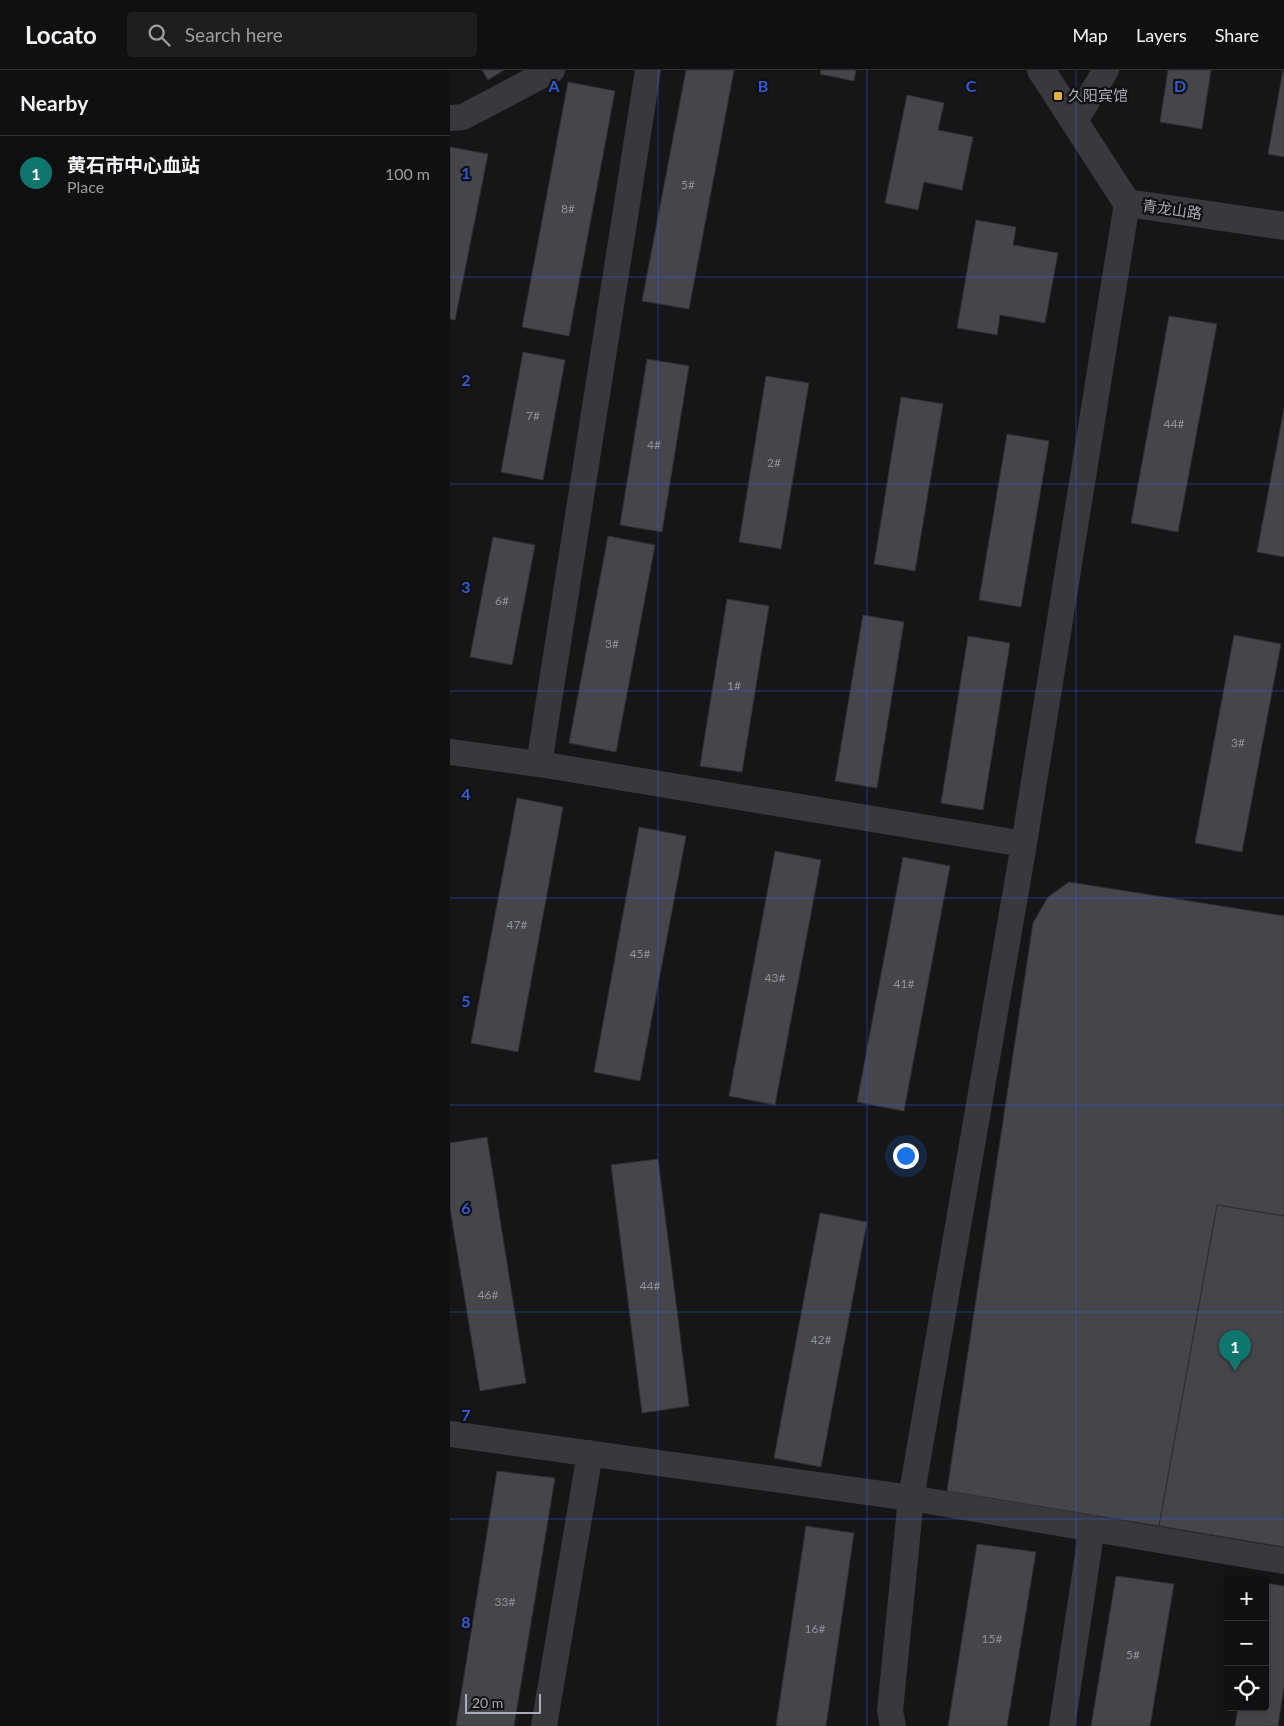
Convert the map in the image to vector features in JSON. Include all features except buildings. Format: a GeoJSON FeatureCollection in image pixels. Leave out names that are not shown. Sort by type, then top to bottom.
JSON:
{"type":"FeatureCollection","features":[{"type":"Feature","properties":{"kind":"street"},"geometry":{"type":"LineString","coordinates":[[450,118],[463,117],[552,70]]}},
{"type":"Feature","properties":{"kind":"street"},"geometry":{"type":"LineString","coordinates":[[538,764],[648,70]]}},
{"type":"Feature","properties":{"kind":"street","name":"青龙山路"},"geometry":{"type":"LineString","coordinates":[[1041,70],[1127,203],[1284,226]]}},
{"type":"Feature","properties":{"kind":"street"},"geometry":{"type":"LineString","coordinates":[[1074,121],[1106,70]]}},
{"type":"Feature","properties":{"kind":"street"},"geometry":{"type":"LineString","coordinates":[[893,1726],[890,1710],[911,1498],[1024,844],[1127,203]]}},
{"type":"Feature","properties":{"kind":"street"},"geometry":{"type":"LineString","coordinates":[[450,752],[538,764],[1024,844]]}},
{"type":"Feature","properties":{"kind":"street"},"geometry":{"type":"LineString","coordinates":[[450,1434],[911,1498],[1284,1561]]}},
{"type":"Feature","properties":{"kind":"street"},"geometry":{"type":"LineString","coordinates":[[544,1726],[590,1453]]}},
{"type":"Feature","properties":{"kind":"street"},"geometry":{"type":"LineString","coordinates":[[1062,1726],[1092,1528]]}},
{"type":"Feature","properties":{"kind":"place","name":"久阳宾馆"},"geometry":{"type":"Point","coordinates":[1058,96]}},
{"type":"Feature","properties":{"kind":"place","name":"黄石市中心血站"},"geometry":{"type":"Point","coordinates":[1235,1371]}}]}
